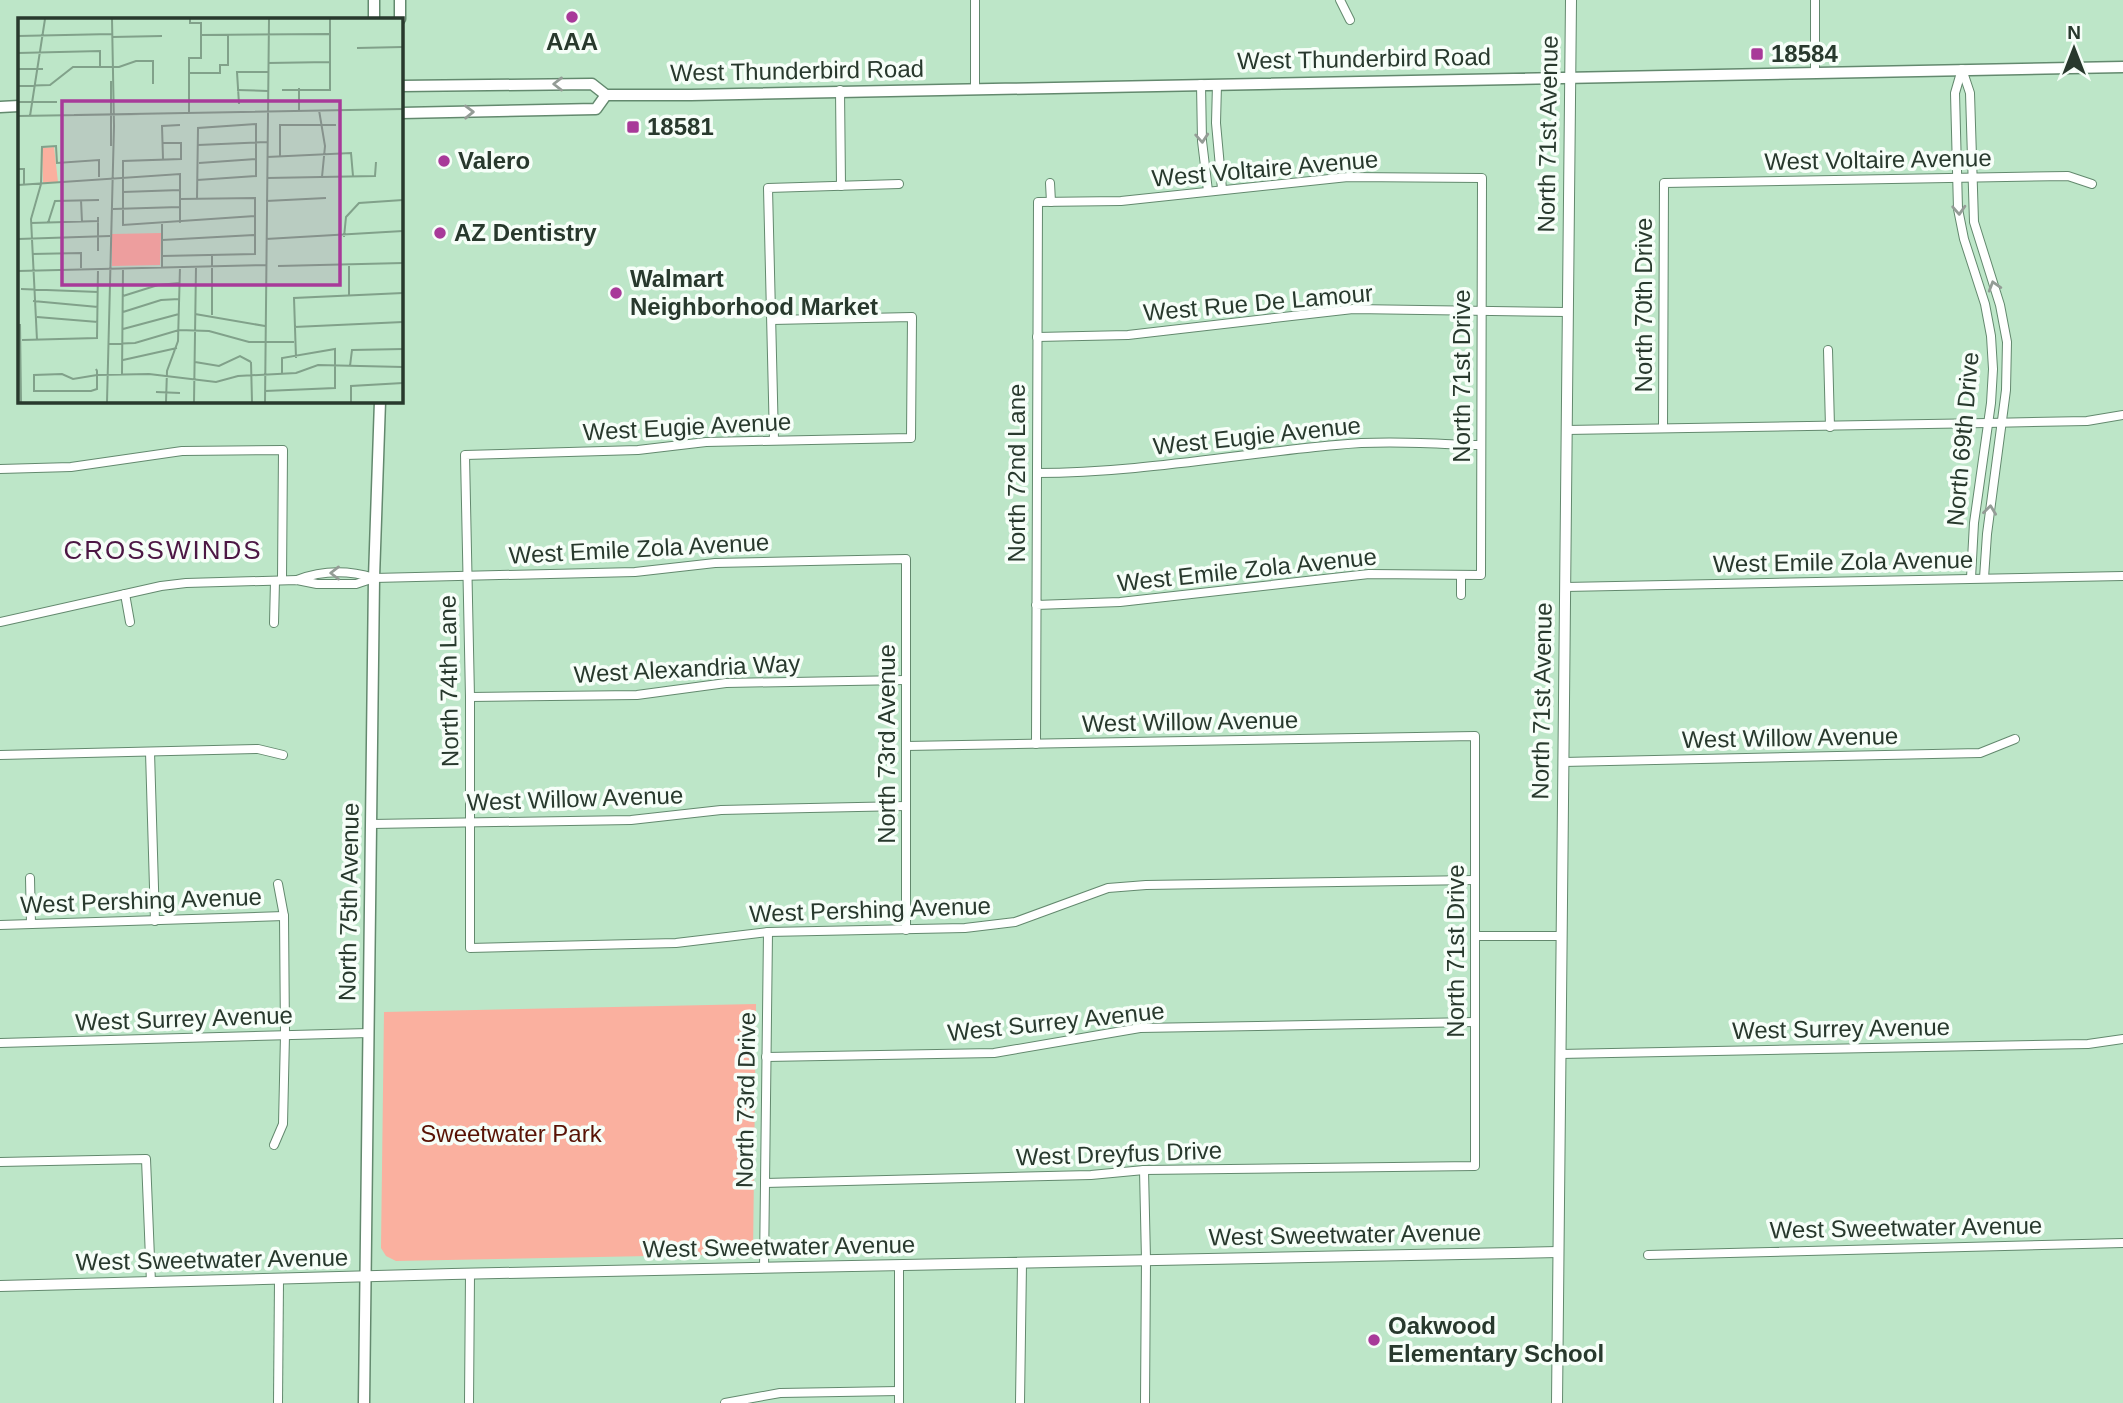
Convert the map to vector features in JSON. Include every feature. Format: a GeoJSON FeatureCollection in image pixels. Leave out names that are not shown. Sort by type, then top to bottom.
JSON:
{"type":"FeatureCollection","features":[{"type":"Feature","properties":{"kind":"main road"},"geometry":{"type":"LineString","coordinates":[[374,0],[374,18]]}},
{"type":"Feature","properties":{"kind":"main road"},"geometry":{"type":"LineString","coordinates":[[400,0],[400,18]]}},
{"type":"Feature","properties":{"kind":"main road","name":"West Thunderbird Road"},"geometry":{"type":"LineString","coordinates":[[402,86],[592,84],[606,95],[2123,67]]}},
{"type":"Feature","properties":{"kind":"main road","name":"West Thunderbird Road"},"geometry":{"type":"LineString","coordinates":[[402,111],[594,109],[598,108],[606,95]]}},
{"type":"Feature","properties":{"kind":"main road"},"geometry":{"type":"LineString","coordinates":[[0,107],[18,107]]}},
{"type":"Feature","properties":{"kind":"main road","name":"North 75th Avenue"},"geometry":{"type":"LineString","coordinates":[[365,1403],[374,578],[380,402]]}},
{"type":"Feature","properties":{"kind":"street"},"geometry":{"type":"LineString","coordinates":[[975,0],[975,88]]}},
{"type":"Feature","properties":{"kind":"street"},"geometry":{"type":"LineString","coordinates":[[1340,0],[1350,20]]}},
{"type":"Feature","properties":{"kind":"street","name":"North 71st Avenue"},"geometry":{"type":"LineString","coordinates":[[1557,1403],[1571,0]]}},
{"type":"Feature","properties":{"kind":"street"},"geometry":{"type":"LineString","coordinates":[[1815,0],[1815,73]]}},
{"type":"Feature","properties":{"kind":"street","name":"North 69th Drive"},"geometry":{"type":"LineString","coordinates":[[1962,69],[1970,93],[1974,222],[2006,333],[2002,423],[1984,578]]}},
{"type":"Feature","properties":{"kind":"street","name":"North 69th Drive"},"geometry":{"type":"LineString","coordinates":[[1962,69],[1955,93],[1960,224],[1986,310],[1993,369],[1974,523],[1971,578]]}},
{"type":"Feature","properties":{"kind":"street"},"geometry":{"type":"LineString","coordinates":[[1201,84],[1202,141],[1208,191]]}},
{"type":"Feature","properties":{"kind":"street"},"geometry":{"type":"LineString","coordinates":[[1217,84],[1216,122],[1222,189]]}},
{"type":"Feature","properties":{"kind":"street"},"geometry":{"type":"LineString","coordinates":[[840,90],[841,186]]}},
{"type":"Feature","properties":{"kind":"street","name":"West Voltaire Avenue"},"geometry":{"type":"LineString","coordinates":[[1664,183],[2068,176],[2092,184]]}},
{"type":"Feature","properties":{"kind":"street","name":"West Voltaire Avenue"},"geometry":{"type":"LineString","coordinates":[[1038,202],[1121,201],[1348,177],[1482,178]]}},
{"type":"Feature","properties":{"kind":"street","name":"North 71st Drive"},"geometry":{"type":"LineString","coordinates":[[1481,575],[1482,178]]}},
{"type":"Feature","properties":{"kind":"street"},"geometry":{"type":"LineString","coordinates":[[1050,183],[1051,202]]}},
{"type":"Feature","properties":{"kind":"street","name":"North 70th Drive"},"geometry":{"type":"LineString","coordinates":[[1663,428],[1664,183]]}},
{"type":"Feature","properties":{"kind":"street"},"geometry":{"type":"LineString","coordinates":[[774,440],[768,188],[899,184]]}},
{"type":"Feature","properties":{"kind":"street","name":"North 72nd Lane"},"geometry":{"type":"LineString","coordinates":[[1036,744],[1038,202]]}},
{"type":"Feature","properties":{"kind":"street"},"geometry":{"type":"LineString","coordinates":[[1986,310],[2000,306]]}},
{"type":"Feature","properties":{"kind":"street","name":"West Rue De Lamour"},"geometry":{"type":"LineString","coordinates":[[1037,337],[1128,335],[1353,309],[1567,312]]}},
{"type":"Feature","properties":{"kind":"street","name":"West Eugie Avenue"},"geometry":{"type":"LineString","coordinates":[[465,455],[614,452],[706,442],[911,438],[912,317],[772,320]]}},
{"type":"Feature","properties":{"kind":"street"},"geometry":{"type":"LineString","coordinates":[[1828,350],[1830,427]]}},
{"type":"Feature","properties":{"kind":"street"},"geometry":{"type":"LineString","coordinates":[[1566,430],[1988,424],[2087,421],[2123,415]]}},
{"type":"Feature","properties":{"kind":"street","name":"West Eugie Avenue"},"geometry":{"type":"LineString","coordinates":[[1037,473],[1133,469],[1348,444],[1481,445]]}},
{"type":"Feature","properties":{"kind":"street"},"geometry":{"type":"LineString","coordinates":[[0,469],[71,467],[182,451],[283,450],[279,580],[274,623]]}},
{"type":"Feature","properties":{"kind":"street","name":"North 74th Lane"},"geometry":{"type":"LineString","coordinates":[[465,455],[470,697],[470,948]]}},
{"type":"Feature","properties":{"kind":"street","name":"West Emile Zola Avenue"},"geometry":{"type":"LineString","coordinates":[[374,578],[635,572],[715,563],[906,559]]}},
{"type":"Feature","properties":{"kind":"street","name":"North 73rd Avenue"},"geometry":{"type":"LineString","coordinates":[[906,559],[906,930]]}},
{"type":"Feature","properties":{"kind":"street","name":"West Emile Zola Avenue"},"geometry":{"type":"LineString","coordinates":[[1036,605],[1120,602],[1368,574],[1481,575]]}},
{"type":"Feature","properties":{"kind":"street"},"geometry":{"type":"LineString","coordinates":[[1461,575],[1461,595]]}},
{"type":"Feature","properties":{"kind":"street","name":"West Emile Zola Avenue"},"geometry":{"type":"LineString","coordinates":[[1564,587],[2123,576]]}},
{"type":"Feature","properties":{"kind":"street"},"geometry":{"type":"LineString","coordinates":[[0,622],[186,583],[297,580],[317,584],[356,584],[374,578]]}},
{"type":"Feature","properties":{"kind":"street"},"geometry":{"type":"LineString","coordinates":[[125,594],[130,622]]}},
{"type":"Feature","properties":{"kind":"street","name":"West Alexandria Way"},"geometry":{"type":"LineString","coordinates":[[470,697],[637,695],[726,683],[906,680]]}},
{"type":"Feature","properties":{"kind":"street","name":"North 71st Drive"},"geometry":{"type":"LineString","coordinates":[[1475,736],[1475,1166]]}},
{"type":"Feature","properties":{"kind":"street","name":"West Willow Avenue"},"geometry":{"type":"LineString","coordinates":[[906,746],[1475,736]]}},
{"type":"Feature","properties":{"kind":"street","name":"West Willow Avenue"},"geometry":{"type":"LineString","coordinates":[[1563,762],[1980,753],[2015,739]]}},
{"type":"Feature","properties":{"kind":"street"},"geometry":{"type":"LineString","coordinates":[[0,755],[258,749],[283,755]]}},
{"type":"Feature","properties":{"kind":"street"},"geometry":{"type":"LineString","coordinates":[[150,752],[155,920]]}},
{"type":"Feature","properties":{"kind":"street","name":"West Willow Avenue"},"geometry":{"type":"LineString","coordinates":[[371,824],[631,821],[722,810],[906,806]]}},
{"type":"Feature","properties":{"kind":"street"},"geometry":{"type":"LineString","coordinates":[[30,878],[31,924]]}},
{"type":"Feature","properties":{"kind":"street","name":"West Pershing Avenue"},"geometry":{"type":"LineString","coordinates":[[470,948],[676,943],[768,932],[965,929],[1015,922],[1108,888],[1475,880]]}},
{"type":"Feature","properties":{"kind":"street"},"geometry":{"type":"LineString","coordinates":[[274,1145],[283,1124],[285,1035],[284,916],[278,884]]}},
{"type":"Feature","properties":{"kind":"street","name":"West Pershing Avenue"},"geometry":{"type":"LineString","coordinates":[[0,925],[284,916]]}},
{"type":"Feature","properties":{"kind":"street","name":"North 73rd Drive"},"geometry":{"type":"LineString","coordinates":[[764,1269],[768,932]]}},
{"type":"Feature","properties":{"kind":"street"},"geometry":{"type":"LineString","coordinates":[[1475,936],[1561,936]]}},
{"type":"Feature","properties":{"kind":"street","name":"West Surrey Avenue"},"geometry":{"type":"LineString","coordinates":[[766,1057],[994,1053],[1140,1028],[1475,1022]]}},
{"type":"Feature","properties":{"kind":"street","name":"West Surrey Avenue"},"geometry":{"type":"LineString","coordinates":[[0,1043],[369,1033]]}},
{"type":"Feature","properties":{"kind":"street","name":"West Surrey Avenue"},"geometry":{"type":"LineString","coordinates":[[1560,1054],[2088,1044],[2123,1039]]}},
{"type":"Feature","properties":{"kind":"street"},"geometry":{"type":"LineString","coordinates":[[0,1163],[146,1158],[151,1283]]}},
{"type":"Feature","properties":{"kind":"street","name":"West Dreyfus Drive"},"geometry":{"type":"LineString","coordinates":[[765,1183],[1091,1175],[1144,1170],[1475,1166]]}},
{"type":"Feature","properties":{"kind":"street"},"geometry":{"type":"LineString","coordinates":[[1144,1170],[1145,1403]]}},
{"type":"Feature","properties":{"kind":"street","name":"West Sweetwater Avenue"},"geometry":{"type":"LineString","coordinates":[[1648,1255],[2123,1243]]}},
{"type":"Feature","properties":{"kind":"street","name":"West Sweetwater Avenue"},"geometry":{"type":"LineString","coordinates":[[0,1286],[1558,1252]]}},
{"type":"Feature","properties":{"kind":"street"},"geometry":{"type":"LineString","coordinates":[[1020,1403],[1022,1263]]}},
{"type":"Feature","properties":{"kind":"street"},"geometry":{"type":"LineString","coordinates":[[899,1266],[899,1403]]}},
{"type":"Feature","properties":{"kind":"street"},"geometry":{"type":"LineString","coordinates":[[469,1403],[470,1274]]}},
{"type":"Feature","properties":{"kind":"street"},"geometry":{"type":"LineString","coordinates":[[278,1403],[279,1280]]}},
{"type":"Feature","properties":{"kind":"street"},"geometry":{"type":"LineString","coordinates":[[725,1403],[780,1393],[899,1391]]}},
{"type":"Feature","properties":{"kind":"green space","name":"Sweetwater Park"},"geometry":{"type":"Polygon","coordinates":[[[756,1004],[753,1254],[396,1261],[386,1256],[381,1248],[384,1012],[756,1004]]]}},
{"type":"Feature","properties":{"kind":"place","name":"AAA"},"geometry":{"type":"Point","coordinates":[572,17]}},
{"type":"Feature","properties":{"kind":"place","name":"18584"},"geometry":{"type":"Point","coordinates":[1757,54]}},
{"type":"Feature","properties":{"kind":"place","name":"18581"},"geometry":{"type":"Point","coordinates":[633,127]}},
{"type":"Feature","properties":{"kind":"place","name":"Valero"},"geometry":{"type":"Point","coordinates":[444,161]}},
{"type":"Feature","properties":{"kind":"place","name":"AZ Dentistry"},"geometry":{"type":"Point","coordinates":[440,233]}},
{"type":"Feature","properties":{"kind":"place","name":"Walmart Neighborhood Market"},"geometry":{"type":"Point","coordinates":[616,293]}},
{"type":"Feature","properties":{"kind":"place","name":"Oakwood Elementary School"},"geometry":{"type":"Point","coordinates":[1374,1340]}},
{"type":"Feature","properties":{"kind":"district","name":"CROSSWINDS"},"geometry":{"type":"Point","coordinates":[163,550]}}]}
